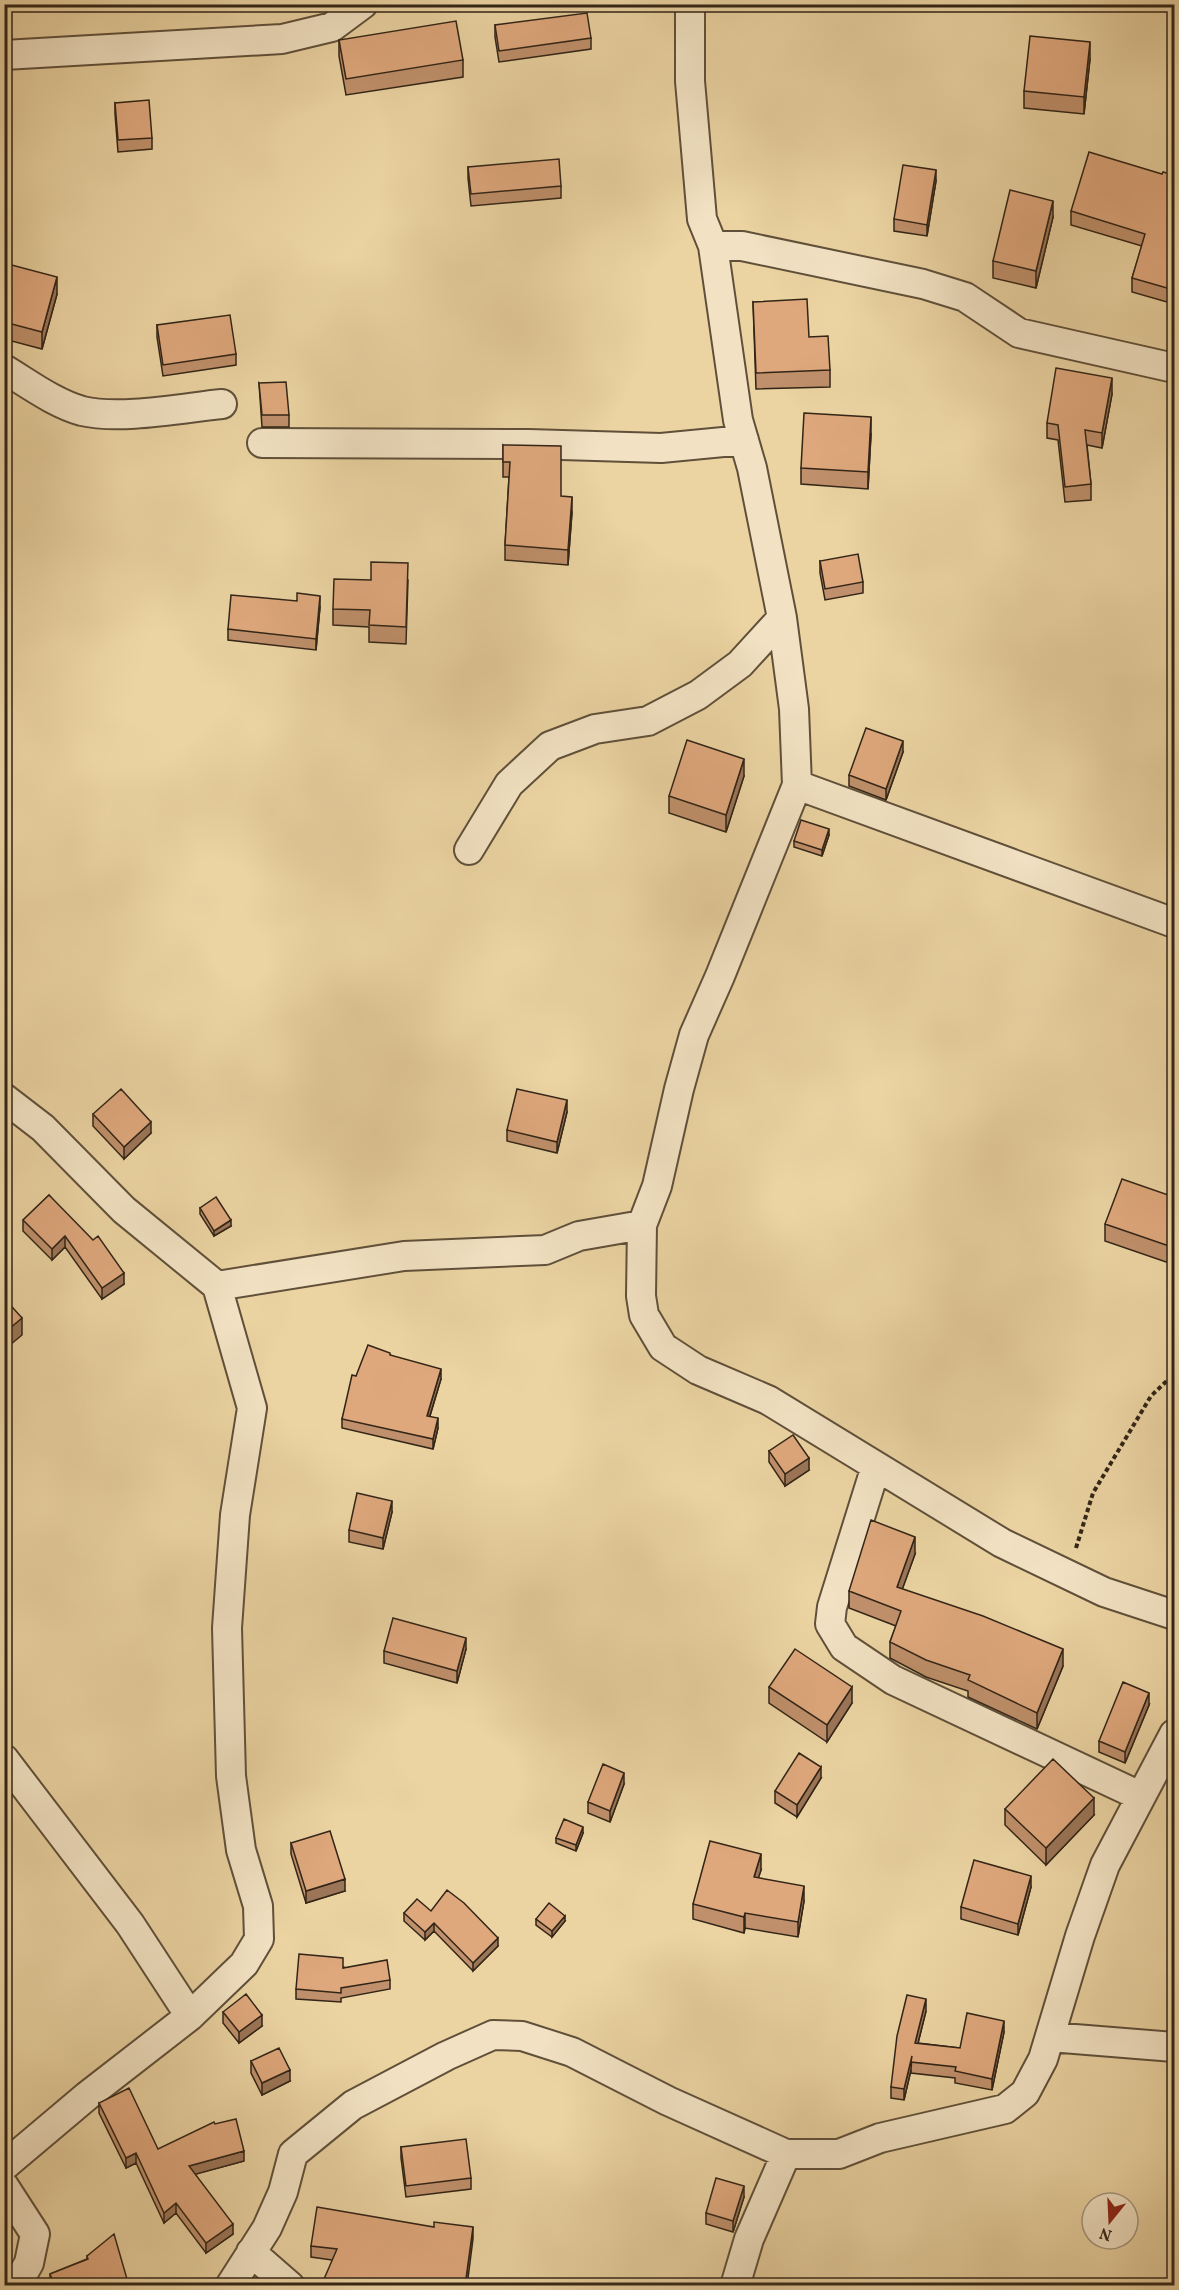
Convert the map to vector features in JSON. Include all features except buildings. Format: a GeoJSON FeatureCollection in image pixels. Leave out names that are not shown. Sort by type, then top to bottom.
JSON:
{"type":"FeatureCollection","features":[{"type":"Feature","properties":{"kind":"street"},"geometry":{"type":"LineString","coordinates":[[4,55],[282,39],[332,27],[363,4]]}},
{"type":"Feature","properties":{"kind":"street"},"geometry":{"type":"LineString","coordinates":[[690,4],[690,81],[702,219],[713,246],[738,420],[752,468],[782,618],[794,709],[797,785],[694,1035],[678,1089],[657,1186],[642,1225],[641,1296],[644,1315],[663,1347],[698,1370],[768,1400],[1002,1543],[1104,1592],[1174,1615]]}},
{"type":"Feature","properties":{"kind":"street"},"geometry":{"type":"LineString","coordinates":[[713,246],[742,246],[923,284],[965,297],[1018,333],[1174,369]]}},
{"type":"Feature","properties":{"kind":"street"},"geometry":{"type":"LineString","coordinates":[[4,369],[58,402],[83,411],[112,414],[222,404]]}},
{"type":"Feature","properties":{"kind":"street"},"geometry":{"type":"LineString","coordinates":[[262,443],[529,444],[661,448],[744,440]]}},
{"type":"Feature","properties":{"kind":"street"},"geometry":{"type":"LineString","coordinates":[[469,850],[509,784],[550,746],[595,729],[648,721],[698,695],[740,664],[782,618]]}},
{"type":"Feature","properties":{"kind":"street"},"geometry":{"type":"LineString","coordinates":[[797,785],[1174,923]]}},
{"type":"Feature","properties":{"kind":"street"},"geometry":{"type":"LineString","coordinates":[[4,1098],[43,1128],[124,1210],[217,1286],[252,1408],[235,1515],[227,1628],[231,1776],[241,1850],[258,1906],[259,1939],[244,1964],[190,2016],[87,2096],[4,2166]]}},
{"type":"Feature","properties":{"kind":"street"},"geometry":{"type":"LineString","coordinates":[[217,1286],[404,1256],[545,1250],[579,1236],[642,1225]]}},
{"type":"Feature","properties":{"kind":"street"},"geometry":{"type":"LineString","coordinates":[[876,1466],[832,1607],[830,1624],[844,1647],[893,1680],[1140,1796]]}},
{"type":"Feature","properties":{"kind":"street"},"geometry":{"type":"LineString","coordinates":[[230,2286],[271,2219],[283,2192],[293,2154],[353,2105],[446,2056],[493,2035],[522,2036],[572,2052],[668,2101],[786,2154],[838,2154],[880,2138],[1005,2109],[1025,2093],[1043,2059],[1080,1936],[1105,1865],[1174,1734]]}},
{"type":"Feature","properties":{"kind":"street"},"geometry":{"type":"LineString","coordinates":[[4,1760],[130,1924],[190,2016]]}},
{"type":"Feature","properties":{"kind":"street"},"geometry":{"type":"LineString","coordinates":[[1050,2037],[1174,2047]]}},
{"type":"Feature","properties":{"kind":"street"},"geometry":{"type":"LineString","coordinates":[[735,2286],[750,2239],[786,2154]]}},
{"type":"Feature","properties":{"kind":"street"},"geometry":{"type":"LineString","coordinates":[[4,2186],[34,2234],[29,2263],[16,2286]]}},
{"type":"Feature","properties":{"kind":"street"},"geometry":{"type":"LineString","coordinates":[[251,2252],[290,2286]]}},
{"type":"Feature","properties":{"kind":"path"},"geometry":{"type":"LineString","coordinates":[[1068,1575],[1093,1493],[1151,1396],[1174,1374]]}}]}
